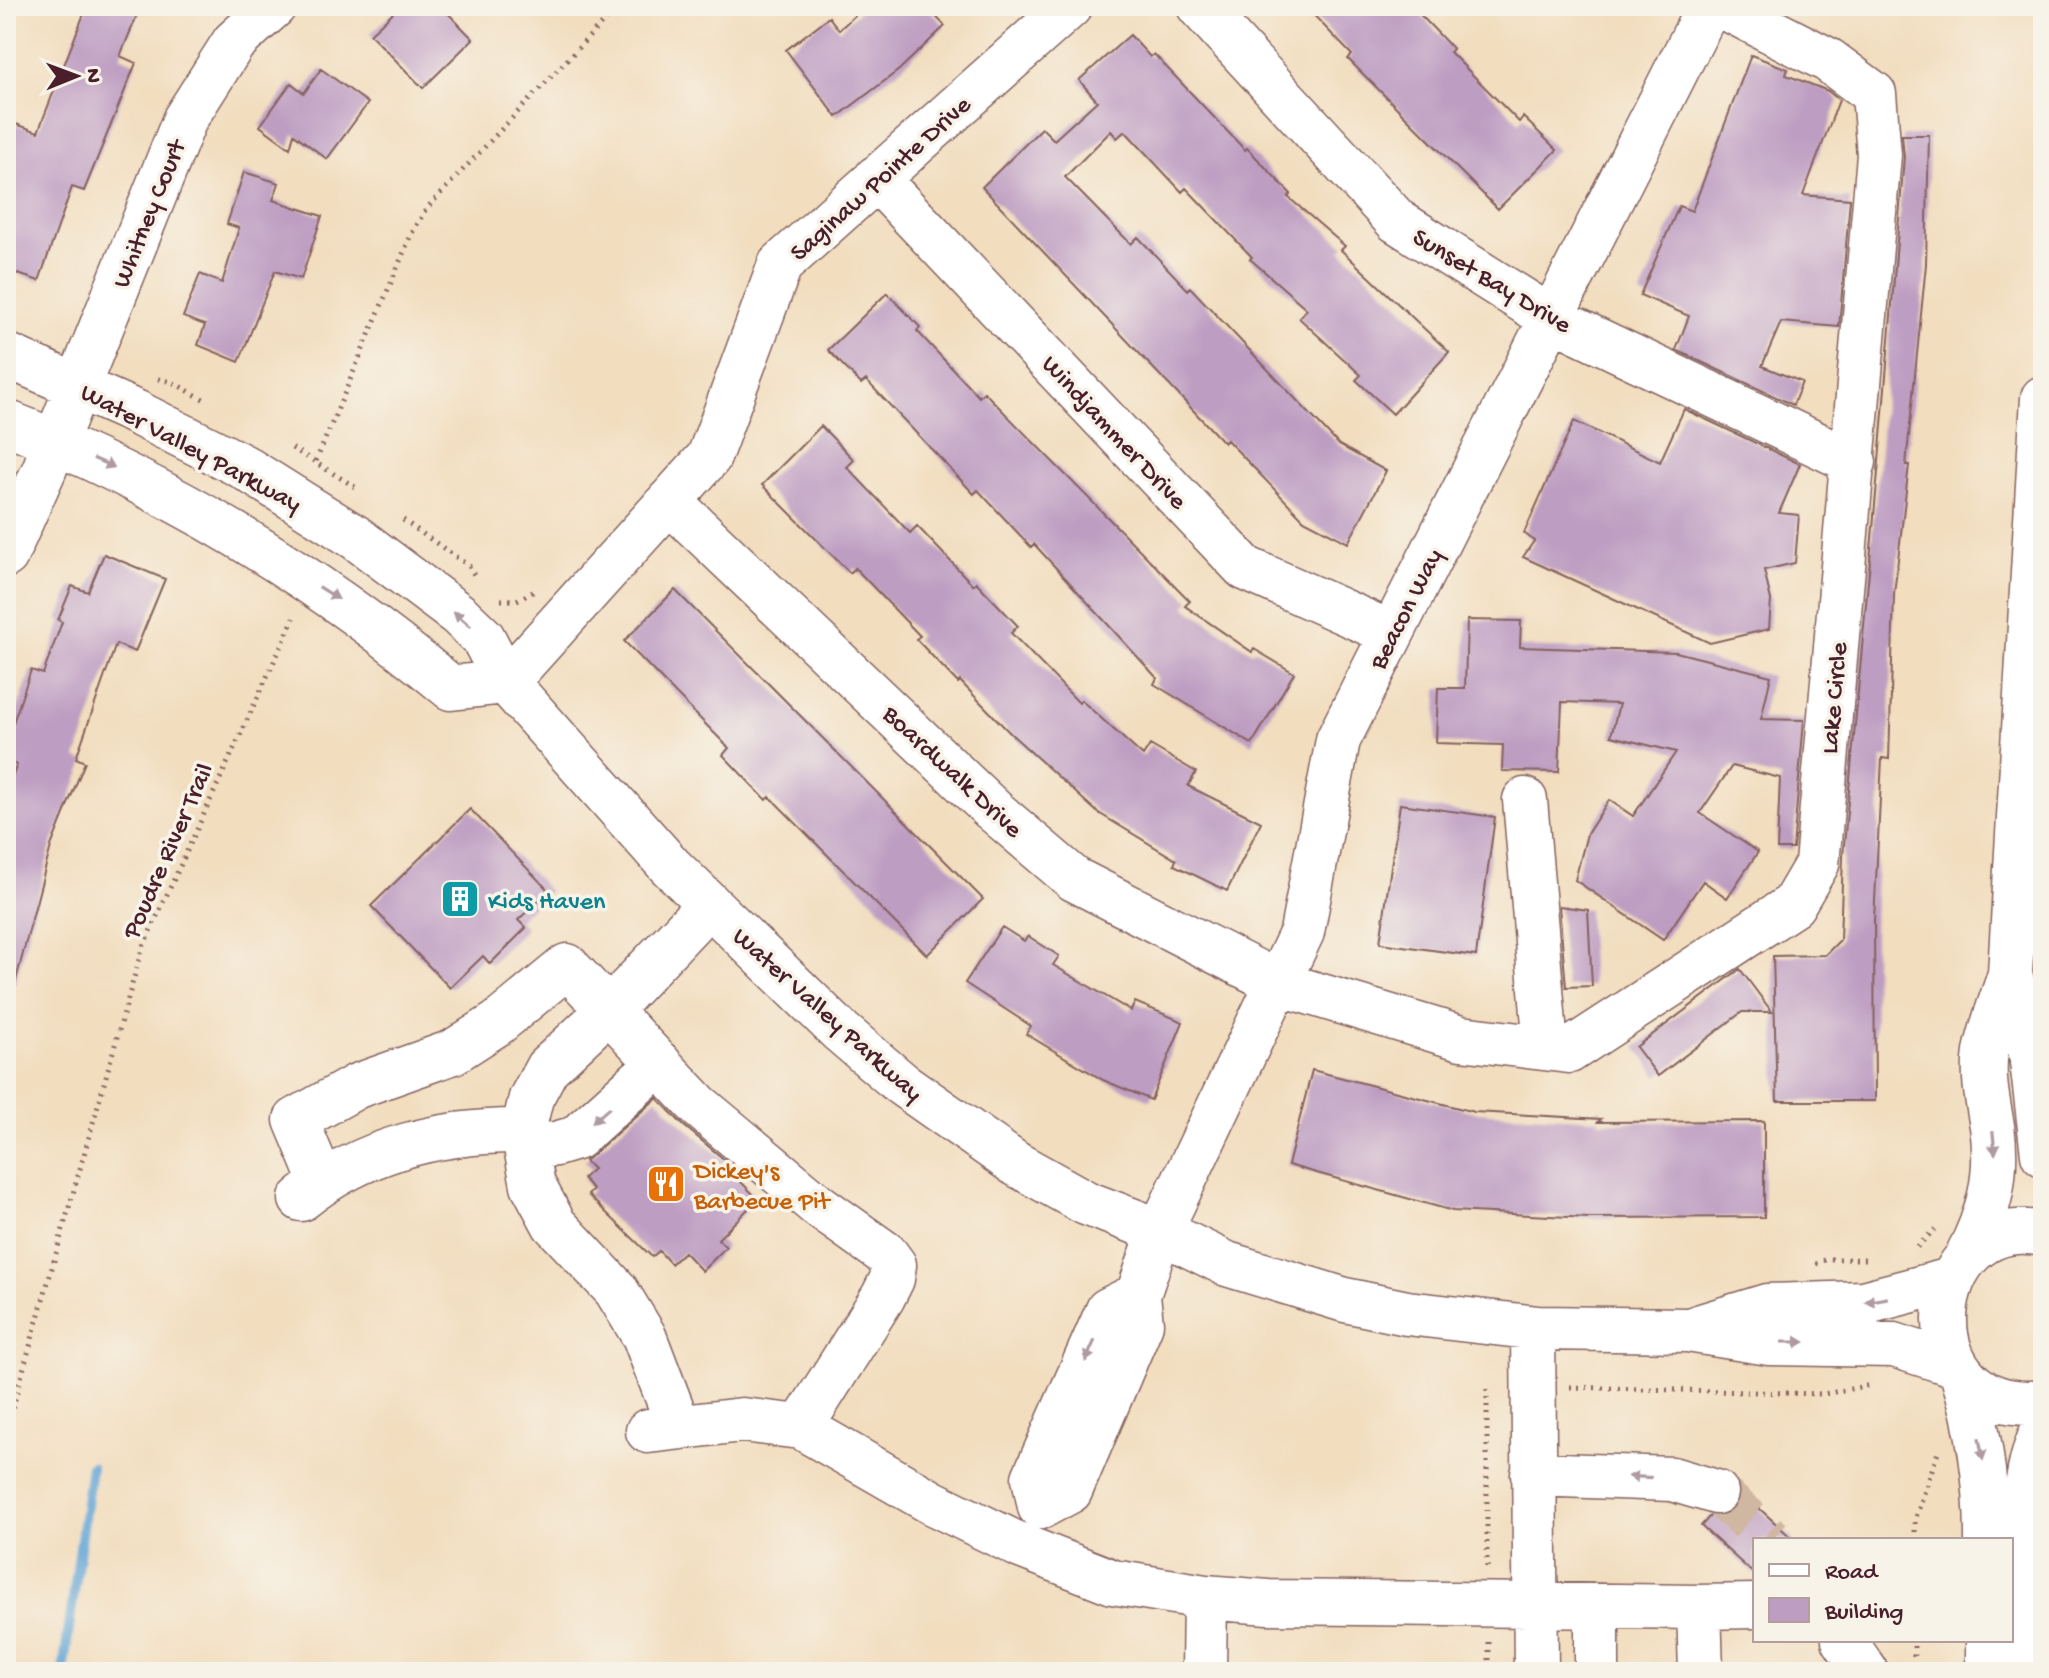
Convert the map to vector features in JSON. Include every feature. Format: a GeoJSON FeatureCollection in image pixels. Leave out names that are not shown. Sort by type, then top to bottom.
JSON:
{"type":"FeatureCollection","features":[{"type":"Feature","properties":{"kind":"street","name":"Whitney Court"},"geometry":{"type":"LineString","coordinates":[[6,555],[79,386],[185,119],[234,42],[274,6]]}},
{"type":"Feature","properties":{"kind":"street","name":"Saginaw Pointe Drive"},"geometry":{"type":"LineString","coordinates":[[506,682],[709,457],[780,265],[1070,6]]}},
{"type":"Feature","properties":{"kind":"street","name":"Sunset Bay Drive"},"geometry":{"type":"LineString","coordinates":[[1199,6],[1397,221],[1551,318],[1854,462]]}},
{"type":"Feature","properties":{"kind":"street","name":"Beacon Way"},"geometry":{"type":"LineString","coordinates":[[1021,1546],[1040,1507],[1034,1478],[1108,1310],[1138,1295],[1160,1231],[1302,932],[1338,740],[1709,6]]}},
{"type":"Feature","properties":{"kind":"street","name":"Lake Circle"},"geometry":{"type":"LineString","coordinates":[[1278,983],[1461,1038],[1569,1051],[1793,905],[1817,864],[1879,155],[1874,94],[1828,60],[1722,6]]}},
{"type":"Feature","properties":{"kind":"street","name":"Windjammer Drive"},"geometry":{"type":"LineString","coordinates":[[876,178],[1245,568],[1391,633]]}},
{"type":"Feature","properties":{"kind":"street","name":"Water Valley Parkway"},"geometry":{"type":"LineString","coordinates":[[6,355],[79,386],[242,466],[355,537],[459,615],[483,638],[506,682],[708,905],[840,1031],[902,1084],[1016,1164],[1086,1203],[1160,1231],[1227,1264],[1345,1300],[1474,1323],[1533,1328],[1688,1330],[1769,1343],[1894,1345],[1959,1369],[1980,1390],[2002,1400],[2025,1404],[2043,1402]]}},
{"type":"Feature","properties":{"kind":"street"},"geometry":{"type":"LineString","coordinates":[[1987,1538],[1987,1489],[1981,1448],[1959,1369],[1944,1338],[1943,1308],[1959,1269],[1983,1227],[1994,1186],[1996,1160],[1986,1092],[1986,1053],[2010,974],[2043,398]]}},
{"type":"Feature","properties":{"kind":"street"},"geometry":{"type":"LineString","coordinates":[[6,422],[119,469],[232,532],[339,599],[451,688],[506,682]]}},
{"type":"Feature","properties":{"kind":"street","name":"Boardwalk Drive"},"geometry":{"type":"LineString","coordinates":[[669,501],[992,809],[1074,879],[1278,983]]}},
{"type":"Feature","properties":{"kind":"street"},"geometry":{"type":"LineString","coordinates":[[1525,800],[1546,1048]]}},
{"type":"Feature","properties":{"kind":"street"},"geometry":{"type":"LineString","coordinates":[[708,905],[610,1009],[547,1068],[531,1098],[524,1139],[533,1185],[554,1224],[616,1290],[644,1336],[663,1428],[742,1420],[801,1427],[933,1503],[1021,1546],[1113,1582],[1205,1597],[1268,1602],[1753,1606]]}},
{"type":"Feature","properties":{"kind":"street"},"geometry":{"type":"LineString","coordinates":[[659,1063],[576,1138],[556,1144],[474,1130],[411,1143],[356,1164],[310,1191],[296,1120],[357,1086],[453,1052],[498,1023],[567,966],[610,1009],[699,1106],[820,1207],[886,1254],[894,1265],[892,1279],[883,1297],[801,1427]]}},
{"type":"Feature","properties":{"kind":"street"},"geometry":{"type":"LineString","coordinates":[[2010,974],[2031,1053],[2043,1154]]}},
{"type":"Feature","properties":{"kind":"street","name":"Water Valley Parkway"},"geometry":{"type":"LineString","coordinates":[[1688,1330],[1767,1306],[1863,1303],[1959,1269],[1986,1243],[2009,1234],[2043,1234]]}},
{"type":"Feature","properties":{"kind":"street"},"geometry":{"type":"LineString","coordinates":[[1533,1328],[1536,1672]]}},
{"type":"Feature","properties":{"kind":"street"},"geometry":{"type":"LineString","coordinates":[[2030,1672],[2026,1497],[2032,1454],[2043,1430]]}},
{"type":"Feature","properties":{"kind":"street"},"geometry":{"type":"LineString","coordinates":[[1533,1474],[1672,1479],[1716,1492]]}},
{"type":"Feature","properties":{"kind":"street"},"geometry":{"type":"LineString","coordinates":[[1204,1672],[1205,1597]]}},
{"type":"Feature","properties":{"kind":"street"},"geometry":{"type":"LineString","coordinates":[[1597,1606],[1597,1672]]}},
{"type":"Feature","properties":{"kind":"street"},"geometry":{"type":"LineString","coordinates":[[1699,1607],[1701,1672]]}},
{"type":"Feature","properties":{"kind":"street"},"geometry":{"type":"LineString","coordinates":[[1845,1642],[1867,1672]]}},
{"type":"Feature","properties":{"kind":"street"},"geometry":{"type":"LineString","coordinates":[[1862,1642],[1867,1672]]}},
{"type":"Feature","properties":{"kind":"street"},"geometry":{"type":"LineString","coordinates":[[1988,1642],[1988,1672]]}},
{"type":"Feature","properties":{"kind":"path"},"geometry":{"type":"LineString","coordinates":[[316,461],[411,235],[426,209],[618,6]]}},
{"type":"Feature","properties":{"kind":"path"},"geometry":{"type":"LineString","coordinates":[[151,379],[172,382],[211,403]]}},
{"type":"Feature","properties":{"kind":"path"},"geometry":{"type":"LineString","coordinates":[[290,446],[358,489]]}},
{"type":"Feature","properties":{"kind":"path"},"geometry":{"type":"LineString","coordinates":[[395,515],[469,566],[481,586]]}},
{"type":"Feature","properties":{"kind":"path"},"geometry":{"type":"LineString","coordinates":[[491,593],[501,600],[517,600],[542,588]]}},
{"type":"Feature","properties":{"kind":"path","name":"Poudre River Trail"},"geometry":{"type":"LineString","coordinates":[[6,1431],[142,949],[297,611]]}},
{"type":"Feature","properties":{"kind":"path"},"geometry":{"type":"LineString","coordinates":[[1913,1250],[1935,1229],[1942,1216]]}},
{"type":"Feature","properties":{"kind":"path"},"geometry":{"type":"LineString","coordinates":[[1827,1259],[1884,1259]]}},
{"type":"Feature","properties":{"kind":"path"},"geometry":{"type":"LineString","coordinates":[[1563,1387],[1824,1394],[1855,1390],[1880,1381]]}},
{"type":"Feature","properties":{"kind":"path"},"geometry":{"type":"LineString","coordinates":[[1487,1386],[1487,1580]]}},
{"type":"Feature","properties":{"kind":"path"},"geometry":{"type":"LineString","coordinates":[[1915,1538],[1915,1520],[1939,1454],[1940,1440]]}},
{"type":"Feature","properties":{"kind":"path"},"geometry":{"type":"LineString","coordinates":[[1489,1640],[1489,1669]]}},
{"type":"Feature","properties":{"kind":"path"},"geometry":{"type":"LineString","coordinates":[[1914,1642],[1914,1672]]}},
{"type":"Feature","properties":{"kind":"building"},"geometry":{"type":"Polygon","coordinates":[[[87,6],[141,6],[120,56],[136,63],[84,191],[72,187],[39,281],[6,270],[6,149],[16,124],[38,132],[87,6]]]}},
{"type":"Feature","properties":{"kind":"building"},"geometry":{"type":"Polygon","coordinates":[[[400,6],[441,6],[473,39],[423,88],[370,34],[400,6]]]}},
{"type":"Feature","properties":{"kind":"building"},"geometry":{"type":"Polygon","coordinates":[[[865,6],[926,6],[945,26],[899,70],[837,117],[786,50],[829,17],[839,30],[865,6]]]}},
{"type":"Feature","properties":{"kind":"building"},"geometry":{"type":"Polygon","coordinates":[[[1305,6],[1412,6],[1453,49],[1450,52],[1519,122],[1523,117],[1557,150],[1498,209],[1348,59],[1352,55],[1305,6]]]}},
{"type":"Feature","properties":{"kind":"building"},"geometry":{"type":"Polygon","coordinates":[[[1130,35],[1150,57],[1154,54],[1245,150],[1247,148],[1291,194],[1288,197],[1345,246],[1341,250],[1449,352],[1393,414],[1356,380],[1361,375],[1299,318],[1307,309],[1250,259],[1252,257],[1186,188],[1182,192],[1125,131],[1117,138],[1111,131],[1065,177],[1131,244],[1138,237],[1188,290],[1190,287],[1339,445],[1386,471],[1348,543],[1304,520],[1227,440],[1224,443],[982,187],[1042,128],[1054,140],[1097,101],[1079,80],[1130,35]]]}},
{"type":"Feature","properties":{"kind":"building"},"geometry":{"type":"Polygon","coordinates":[[[1751,55],[1788,69],[1786,75],[1828,91],[1839,100],[1803,195],[1850,199],[1839,327],[1781,322],[1762,366],[1802,382],[1793,405],[1676,350],[1689,316],[1640,295],[1679,206],[1692,211],[1751,55]]]}},
{"type":"Feature","properties":{"kind":"building"},"geometry":{"type":"Polygon","coordinates":[[[321,69],[368,103],[327,159],[294,134],[290,148],[260,126],[291,83],[304,93],[321,69]]]}},
{"type":"Feature","properties":{"kind":"building"},"geometry":{"type":"Polygon","coordinates":[[[1902,135],[1929,135],[1926,264],[1906,465],[1909,465],[1894,594],[1889,759],[1882,758],[1874,921],[1875,1101],[1777,1101],[1773,956],[1825,955],[1840,940],[1843,856],[1904,157],[1902,135]]]}},
{"type":"Feature","properties":{"kind":"building"},"geometry":{"type":"Polygon","coordinates":[[[244,172],[279,183],[273,200],[322,216],[301,279],[275,271],[239,362],[198,345],[205,325],[183,317],[200,274],[222,283],[239,228],[227,224],[244,172]]]}},
{"type":"Feature","properties":{"kind":"building"},"geometry":{"type":"Polygon","coordinates":[[[887,293],[920,327],[917,331],[979,397],[984,392],[1190,601],[1185,606],[1252,652],[1254,649],[1294,673],[1252,744],[1154,684],[1157,678],[1034,544],[1031,547],[978,490],[974,494],[866,380],[861,384],[828,350],[887,293]]]}},
{"type":"Feature","properties":{"kind":"building"},"geometry":{"type":"Polygon","coordinates":[[[1684,409],[1800,464],[1779,513],[1799,515],[1795,563],[1764,570],[1771,600],[1769,629],[1710,643],[1523,557],[1534,541],[1524,533],[1574,421],[1660,462],[1684,409]]]}},
{"type":"Feature","properties":{"kind":"building"},"geometry":{"type":"Polygon","coordinates":[[[821,426],[854,460],[847,467],[910,533],[917,526],[973,585],[976,582],[1018,626],[1011,633],[1079,703],[1081,700],[1143,756],[1150,745],[1196,772],[1188,786],[1261,822],[1227,891],[1174,865],[1176,860],[1097,812],[1010,733],[960,681],[958,683],[916,639],[920,636],[855,568],[850,573],[762,485],[821,426]]]}},
{"type":"Feature","properties":{"kind":"building"},"geometry":{"type":"Polygon","coordinates":[[[104,554],[165,579],[135,652],[116,644],[76,758],[85,762],[51,846],[15,984],[6,983],[6,792],[17,765],[6,761],[6,720],[13,723],[31,670],[43,674],[62,622],[58,620],[72,586],[88,592],[104,554]]]}},
{"type":"Feature","properties":{"kind":"building"},"geometry":{"type":"Polygon","coordinates":[[[675,590],[983,899],[927,955],[770,797],[766,800],[723,755],[729,748],[624,641],[675,590]]]}},
{"type":"Feature","properties":{"kind":"building"},"geometry":{"type":"Polygon","coordinates":[[[1467,620],[1521,621],[1520,647],[1676,652],[1771,676],[1761,719],[1804,720],[1793,849],[1777,849],[1780,778],[1732,766],[1700,813],[1758,852],[1727,898],[1703,881],[1663,940],[1575,880],[1587,834],[1609,800],[1633,816],[1676,752],[1611,736],[1619,704],[1562,702],[1559,772],[1502,771],[1503,745],[1436,743],[1438,688],[1465,688],[1467,620]]]}},
{"type":"Feature","properties":{"kind":"building"},"geometry":{"type":"Polygon","coordinates":[[[1400,804],[1495,817],[1476,956],[1380,943],[1400,804]]]}},
{"type":"Feature","properties":{"kind":"building","name":"Kids Haven"},"geometry":{"type":"Polygon","coordinates":[[[470,809],[549,891],[518,920],[526,928],[490,964],[483,956],[450,988],[371,906],[470,809]]]}},
{"type":"Feature","properties":{"kind":"building"},"geometry":{"type":"Polygon","coordinates":[[[1559,906],[1588,910],[1592,986],[1566,987],[1559,906]]]}},
{"type":"Feature","properties":{"kind":"building"},"geometry":{"type":"Polygon","coordinates":[[[1002,927],[1024,941],[1028,936],[1059,956],[1053,965],[1131,1011],[1135,1002],[1183,1022],[1151,1100],[1103,1080],[1026,1034],[1031,1026],[965,983],[1002,927]]]}},
{"type":"Feature","properties":{"kind":"building"},"geometry":{"type":"Polygon","coordinates":[[[1740,969],[1772,1012],[1742,1012],[1658,1076],[1636,1047],[1740,969]]]}},
{"type":"Feature","properties":{"kind":"building"},"geometry":{"type":"Polygon","coordinates":[[[1312,1070],[1474,1112],[1601,1119],[1598,1122],[1764,1121],[1764,1217],[1589,1218],[1453,1211],[1288,1165],[1312,1070]]]}},
{"type":"Feature","properties":{"kind":"building","name":"Dickey's Barbecue Pit"},"geometry":{"type":"Polygon","coordinates":[[[657,1098],[683,1125],[738,1171],[734,1175],[758,1199],[718,1239],[726,1247],[702,1271],[684,1252],[671,1264],[659,1251],[652,1257],[588,1195],[593,1190],[583,1178],[593,1169],[585,1161],[657,1098]]]}},
{"type":"Feature","properties":{"kind":"building"},"geometry":{"type":"Polygon","coordinates":[[[1740,1491],[1792,1538],[1753,1538],[1753,1573],[1701,1526],[1710,1516],[1733,1511],[1740,1491]]]}},
{"type":"Feature","properties":{"kind":"waterway"},"geometry":{"type":"LineString","coordinates":[[63,1672],[91,1467]]}},
{"type":"Feature","properties":{"kind":"tunnel"},"geometry":{"type":"LineString","coordinates":[[1716,1492],[1770,1538]]}},
{"type":"Feature","properties":{"kind":"place","name":"Kids Haven"},"geometry":{"type":"Point","coordinates":[460,899]}},
{"type":"Feature","properties":{"kind":"place","name":"Dickey's Barbecue Pit"},"geometry":{"type":"Point","coordinates":[666,1184]}}]}
